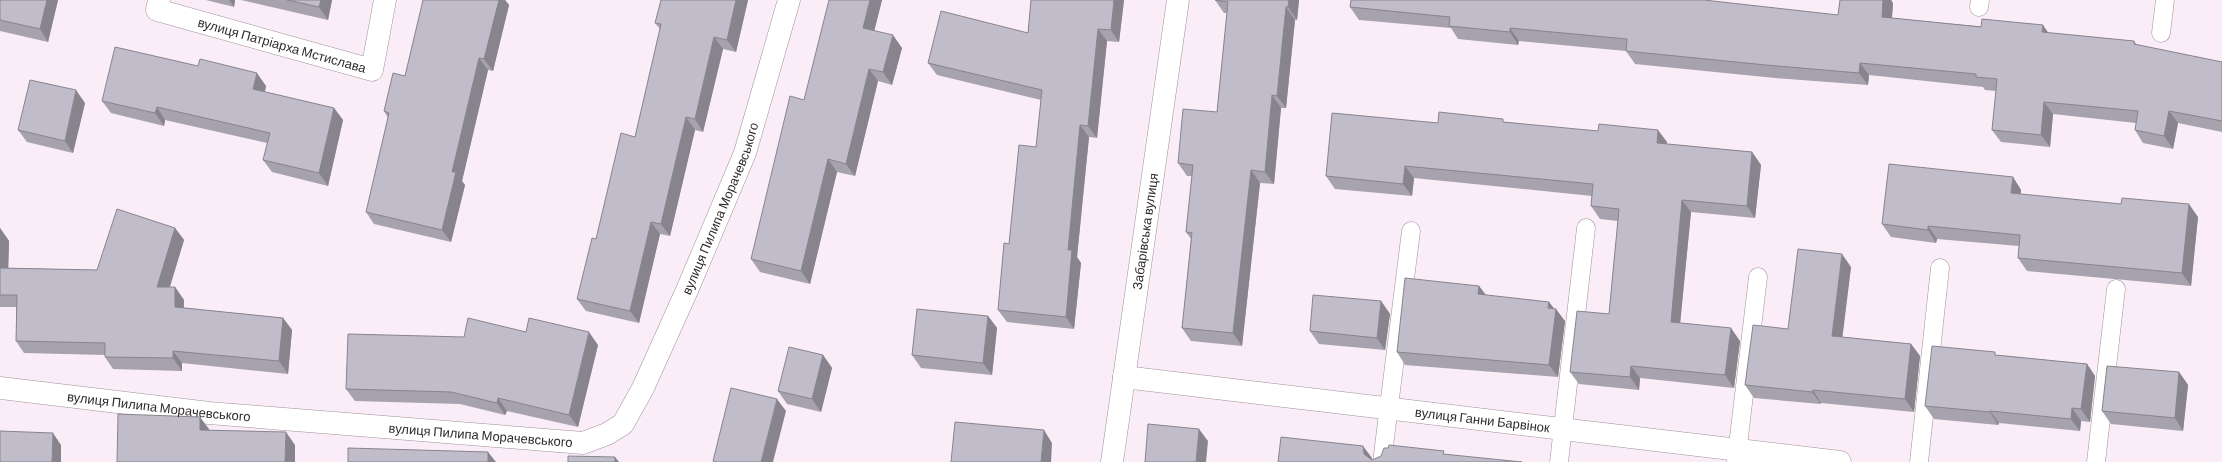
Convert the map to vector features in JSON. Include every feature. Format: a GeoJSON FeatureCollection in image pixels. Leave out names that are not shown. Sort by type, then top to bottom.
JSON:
{"type":"FeatureCollection","features":[{"type":"Feature","properties":{"kind":"street","name":"вулиця Патріарха Мстислава"},"geometry":{"type":"LineString","coordinates":[[159,0],[156,10],[372,70],[385,0]]}},
{"type":"Feature","properties":{"kind":"street","name":"вулиця Пилипа Морачевського"},"geometry":{"type":"LineString","coordinates":[[0,388],[209,414],[583,444],[607,434],[623,424],[643,388],[691,281],[744,153],[789,0]]}},
{"type":"Feature","properties":{"kind":"street","name":"Забарівська вулиця"},"geometry":{"type":"LineString","coordinates":[[1112,462],[1178,0]]}},
{"type":"Feature","properties":{"kind":"street","name":"вулиця Ганни Барвінок"},"geometry":{"type":"LineString","coordinates":[[1124,377],[1563,429],[1737,456],[1840,462]]}},
{"type":"Feature","properties":{"kind":"lane"},"geometry":{"type":"LineString","coordinates":[[2161,33],[2165,0]]}},
{"type":"Feature","properties":{"kind":"lane"},"geometry":{"type":"LineString","coordinates":[[1559,462],[1586,228]]}},
{"type":"Feature","properties":{"kind":"lane"},"geometry":{"type":"LineString","coordinates":[[1382,462],[1411,231]]}},
{"type":"Feature","properties":{"kind":"lane"},"geometry":{"type":"LineString","coordinates":[[1919,462],[1940,268]]}},
{"type":"Feature","properties":{"kind":"lane"},"geometry":{"type":"LineString","coordinates":[[1737,456],[1758,277]]}},
{"type":"Feature","properties":{"kind":"lane"},"geometry":{"type":"LineString","coordinates":[[2096,462],[2116,289]]}},
{"type":"Feature","properties":{"kind":"building"},"geometry":{"type":"Polygon","coordinates":[[[0,0],[47,0],[40,29],[0,20],[0,0]]]}},
{"type":"Feature","properties":{"kind":"building"},"geometry":{"type":"Polygon","coordinates":[[[287,0],[321,0],[319,7],[287,0]]]}},
{"type":"Feature","properties":{"kind":"building"},"geometry":{"type":"Polygon","coordinates":[[[423,0],[499,0],[484,59],[479,58],[452,172],[456,172],[442,230],[366,212],[389,113],[384,111],[393,73],[405,76],[423,0]]]}},
{"type":"Feature","properties":{"kind":"building"},"geometry":{"type":"Polygon","coordinates":[[[661,0],[736,0],[727,40],[714,37],[695,119],[686,117],[661,224],[651,222],[630,311],[577,299],[592,238],[596,239],[621,133],[635,137],[661,24],[655,23],[661,0]]]}},
{"type":"Feature","properties":{"kind":"building"},"geometry":{"type":"Polygon","coordinates":[[[829,0],[870,0],[863,28],[893,35],[883,72],[869,69],[846,164],[828,159],[801,271],[751,259],[790,96],[804,100],[829,0]]]}},
{"type":"Feature","properties":{"kind":"building"},"geometry":{"type":"Polygon","coordinates":[[[1031,0],[1114,0],[1111,30],[1098,29],[1088,126],[1080,125],[1068,250],[1072,250],[1066,317],[998,310],[1004,243],[1009,244],[1019,145],[1036,147],[1042,90],[928,63],[941,11],[1028,33],[1031,0]]]}},
{"type":"Feature","properties":{"kind":"building"},"geometry":{"type":"Polygon","coordinates":[[[1215,0],[1289,0],[1288,7],[1286,7],[1277,96],[1272,95],[1265,172],[1251,170],[1233,333],[1182,328],[1192,233],[1186,232],[1193,165],[1178,163],[1183,109],[1217,112],[1228,2],[1215,0]]]}},
{"type":"Feature","properties":{"kind":"building"},"geometry":{"type":"Polygon","coordinates":[[[1351,0],[1704,0],[1838,15],[1840,0],[1883,0],[1882,17],[1981,27],[1982,19],[2043,25],[2042,32],[2134,41],[2134,44],[2222,62],[2222,121],[2169,111],[2164,136],[2135,130],[2138,111],[2044,102],[2041,135],[1992,130],[1997,79],[1976,77],[1976,74],[1860,63],[1859,73],[1626,51],[1627,39],[1510,28],[1510,32],[1449,26],[1450,17],[1350,7],[1351,0]]]}},
{"type":"Feature","properties":{"kind":"building"},"geometry":{"type":"Polygon","coordinates":[[[115,47],[198,66],[200,59],[257,73],[253,89],[334,108],[319,173],[263,160],[270,133],[157,107],[155,113],[102,101],[115,47]]]}},
{"type":"Feature","properties":{"kind":"building"},"geometry":{"type":"Polygon","coordinates":[[[30,80],[76,90],[65,141],[18,130],[30,80]]]}},
{"type":"Feature","properties":{"kind":"building"},"geometry":{"type":"Polygon","coordinates":[[[1439,112],[1503,119],[1503,122],[1598,131],[1599,124],[1658,130],[1657,143],[1752,152],[1747,206],[1682,200],[1671,322],[1731,328],[1725,375],[1631,366],[1630,377],[1570,372],[1577,311],[1609,314],[1619,209],[1591,206],[1593,184],[1405,166],[1403,184],[1326,176],[1332,113],[1438,123],[1439,112]]]}},
{"type":"Feature","properties":{"kind":"building"},"geometry":{"type":"Polygon","coordinates":[[[1889,164],[2013,177],[2011,193],[2121,204],[2122,198],[2189,204],[2182,273],[2018,258],[2020,235],[1928,226],[1928,230],[1882,224],[1889,164]]]}},
{"type":"Feature","properties":{"kind":"building"},"geometry":{"type":"Polygon","coordinates":[[[117,209],[175,228],[157,287],[175,287],[175,307],[283,318],[279,361],[173,351],[173,358],[105,357],[105,343],[16,341],[17,295],[0,295],[0,268],[97,270],[117,209]]]}},
{"type":"Feature","properties":{"kind":"building"},"geometry":{"type":"Polygon","coordinates":[[[1798,249],[1842,254],[1832,336],[1911,344],[1905,399],[1745,385],[1753,325],[1788,329],[1798,249]]]}},
{"type":"Feature","properties":{"kind":"building"},"geometry":{"type":"Polygon","coordinates":[[[1405,278],[1479,286],[1478,294],[1549,302],[1548,308],[1556,309],[1549,365],[1397,352],[1405,278]]]}},
{"type":"Feature","properties":{"kind":"building"},"geometry":{"type":"Polygon","coordinates":[[[1313,295],[1381,301],[1377,338],[1310,331],[1313,295]]]}},
{"type":"Feature","properties":{"kind":"building"},"geometry":{"type":"Polygon","coordinates":[[[917,309],[988,316],[983,363],[912,355],[917,309]]]}},
{"type":"Feature","properties":{"kind":"building"},"geometry":{"type":"Polygon","coordinates":[[[468,318],[526,332],[529,318],[589,332],[569,415],[498,398],[497,403],[451,392],[346,389],[348,334],[464,337],[468,318]]]}},
{"type":"Feature","properties":{"kind":"building"},"geometry":{"type":"Polygon","coordinates":[[[1932,346],[1995,352],[1995,355],[2087,364],[2081,409],[2072,408],[2071,419],[1925,406],[1932,346]]]}},
{"type":"Feature","properties":{"kind":"building"},"geometry":{"type":"Polygon","coordinates":[[[789,347],[823,355],[812,399],[778,391],[789,347]]]}},
{"type":"Feature","properties":{"kind":"building"},"geometry":{"type":"Polygon","coordinates":[[[2107,366],[2179,372],[2175,418],[2102,411],[2107,366]]]}},
{"type":"Feature","properties":{"kind":"building"},"geometry":{"type":"Polygon","coordinates":[[[731,388],[777,399],[761,462],[713,461],[731,388]]]}},
{"type":"Feature","properties":{"kind":"building"},"geometry":{"type":"Polygon","coordinates":[[[118,414],[200,417],[200,430],[286,432],[285,462],[117,462],[118,414]]]}},
{"type":"Feature","properties":{"kind":"building"},"geometry":{"type":"Polygon","coordinates":[[[955,422],[1044,430],[1041,462],[951,462],[955,422]]]}},
{"type":"Feature","properties":{"kind":"building"},"geometry":{"type":"Polygon","coordinates":[[[1148,424],[1199,429],[1196,462],[1145,462],[1148,424]]]}},
{"type":"Feature","properties":{"kind":"building"},"geometry":{"type":"Polygon","coordinates":[[[0,431],[53,433],[52,462],[0,462],[0,431]]]}},
{"type":"Feature","properties":{"kind":"building"},"geometry":{"type":"Polygon","coordinates":[[[1281,437],[1363,446],[1364,454],[1372,460],[1381,456],[1384,448],[1388,448],[1389,445],[1444,451],[1443,454],[1522,462],[1278,462],[1281,437]]]}},
{"type":"Feature","properties":{"kind":"building"},"geometry":{"type":"Polygon","coordinates":[[[348,448],[488,452],[488,462],[348,462],[348,448]]]}},
{"type":"Feature","properties":{"kind":"building"},"geometry":{"type":"Polygon","coordinates":[[[568,456],[615,457],[615,462],[568,462],[568,456]]]}}]}
